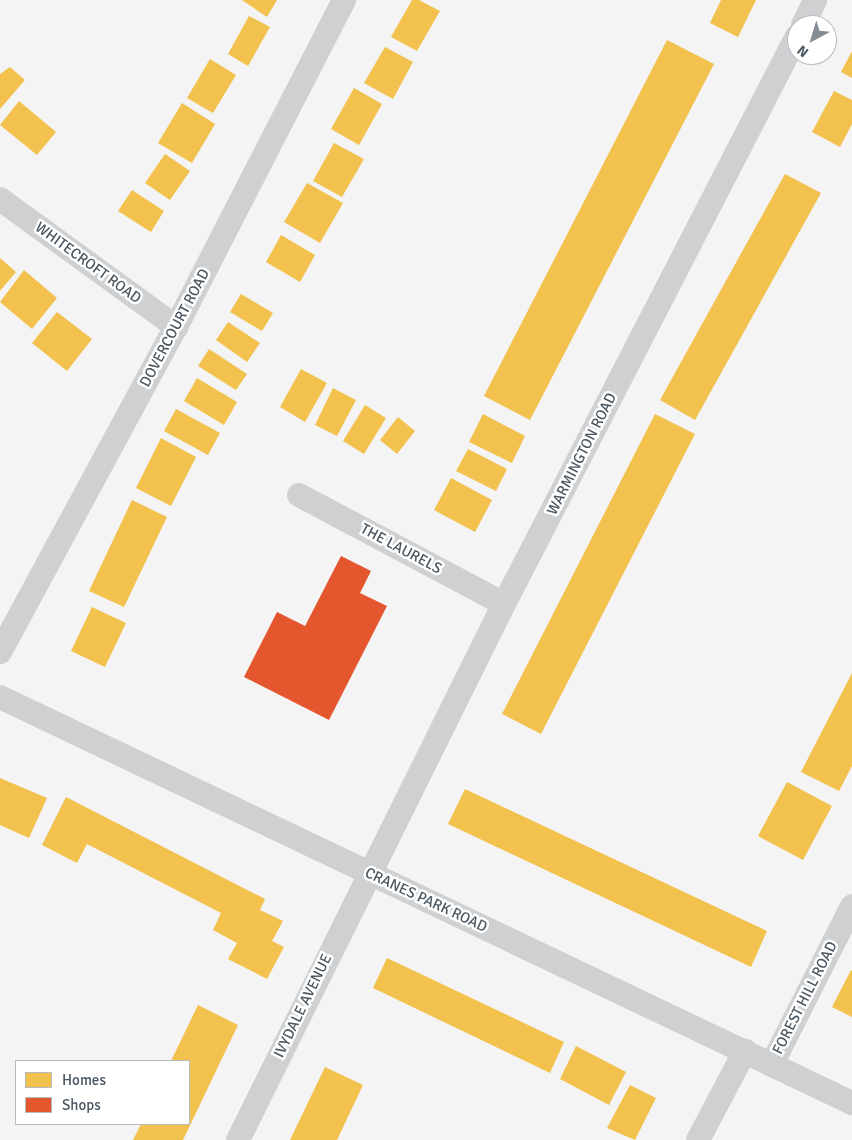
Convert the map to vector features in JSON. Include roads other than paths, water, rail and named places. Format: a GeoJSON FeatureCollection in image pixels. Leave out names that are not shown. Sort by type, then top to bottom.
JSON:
{"type":"FeatureCollection","features":[{"type":"Feature","properties":{"kind":"street","name":"DOVERCOURT ROAD"},"geometry":{"type":"LineString","coordinates":[[0,652],[176,327],[344,0]]}},
{"type":"Feature","properties":{"kind":"street"},"geometry":{"type":"LineString","coordinates":[[808,15],[816,0]]}},
{"type":"Feature","properties":{"kind":"street","name":"WARMINGTON ROAD"},"geometry":{"type":"LineString","coordinates":[[368,872],[787,55]]}},
{"type":"Feature","properties":{"kind":"street","name":"WHITECROFT ROAD"},"geometry":{"type":"LineString","coordinates":[[0,199],[176,327]]}},
{"type":"Feature","properties":{"kind":"street","name":"THE LAURELS"},"geometry":{"type":"LineString","coordinates":[[299,495],[504,604]]}},
{"type":"Feature","properties":{"kind":"street","name":"CRANES PARK ROAD"},"geometry":{"type":"LineString","coordinates":[[0,696],[745,1050],[852,1104]]}},
{"type":"Feature","properties":{"kind":"street","name":"IVYDALE AVENUE"},"geometry":{"type":"LineString","coordinates":[[238,1140],[368,872]]}},
{"type":"Feature","properties":{"kind":"street","name":"FOREST HILL ROAD"},"geometry":{"type":"LineString","coordinates":[[772,1064],[852,906]]}},
{"type":"Feature","properties":{"kind":"street"},"geometry":{"type":"LineString","coordinates":[[698,1140],[745,1050]]}}]}
